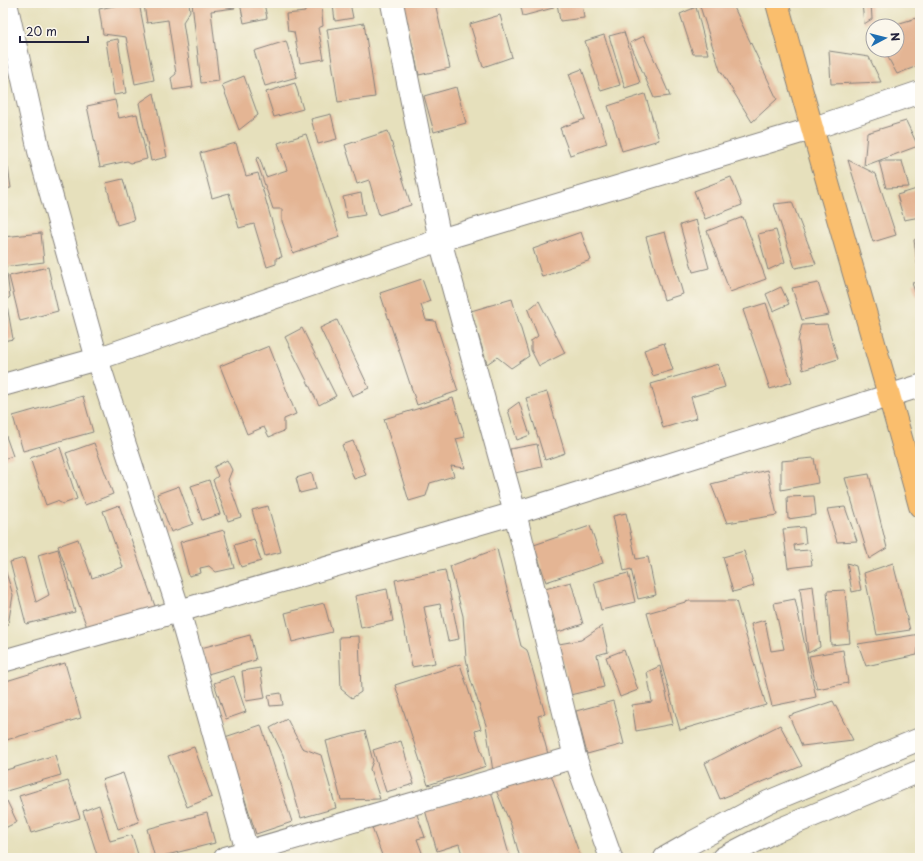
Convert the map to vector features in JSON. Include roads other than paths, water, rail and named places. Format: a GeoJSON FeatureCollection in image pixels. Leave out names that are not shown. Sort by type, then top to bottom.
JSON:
{"type":"FeatureCollection","features":[{"type":"Feature","properties":{"kind":"main road"},"geometry":{"type":"LineString","coordinates":[[777,3],[811,129],[920,506]]}},
{"type":"Feature","properties":{"kind":"street"},"geometry":{"type":"LineString","coordinates":[[6,3],[39,151],[97,359],[179,611],[248,855]]}},
{"type":"Feature","properties":{"kind":"street"},"geometry":{"type":"LineString","coordinates":[[392,3],[440,240],[515,513],[575,756],[611,858]]}},
{"type":"Feature","properties":{"kind":"street"},"geometry":{"type":"LineString","coordinates":[[3,385],[97,359],[440,240],[811,129],[920,92]]}},
{"type":"Feature","properties":{"kind":"street"},"geometry":{"type":"LineString","coordinates":[[3,661],[515,513],[920,386]]}},
{"type":"Feature","properties":{"kind":"street"},"geometry":{"type":"LineString","coordinates":[[665,858],[768,802],[920,739]]}},
{"type":"Feature","properties":{"kind":"street"},"geometry":{"type":"LineString","coordinates":[[225,858],[248,855],[575,756]]}},
{"type":"Feature","properties":{"kind":"street"},"geometry":{"type":"LineString","coordinates":[[723,858],[771,833],[920,771]]}}]}
